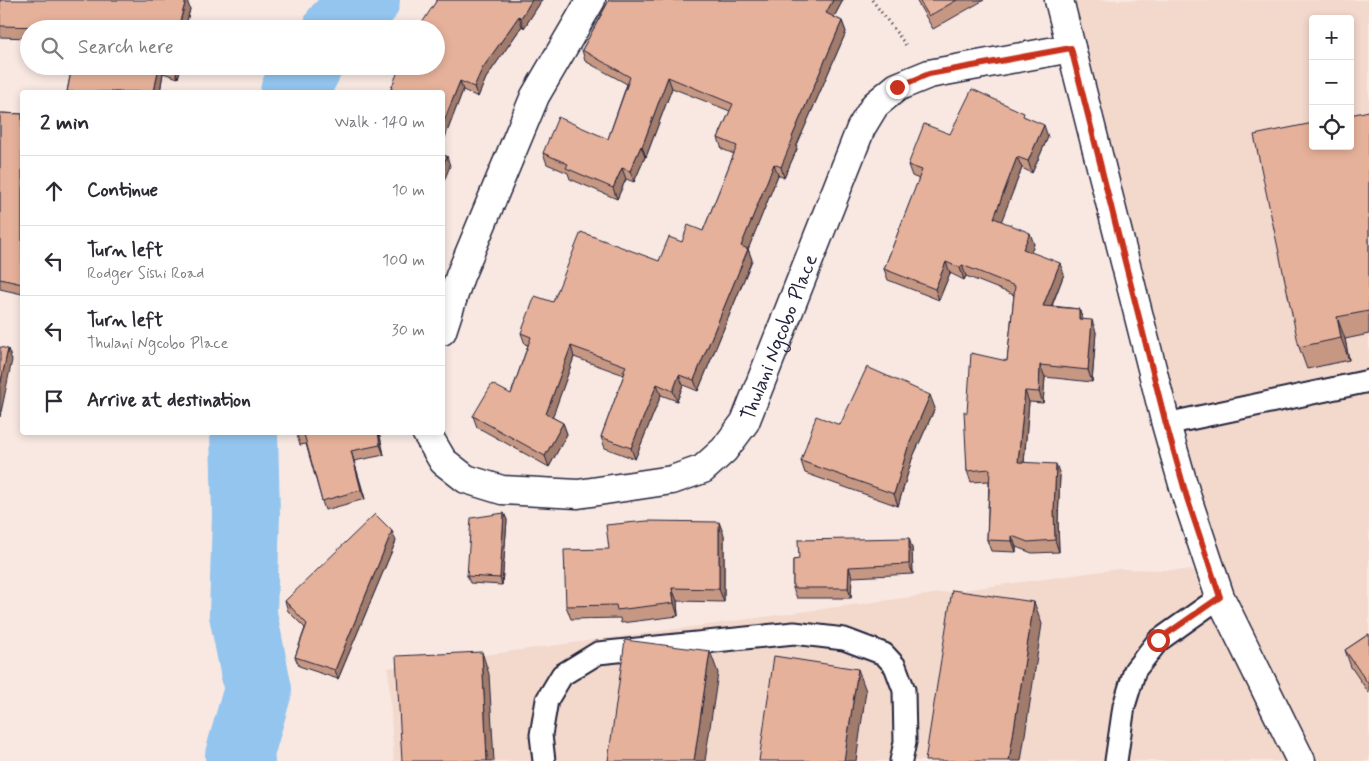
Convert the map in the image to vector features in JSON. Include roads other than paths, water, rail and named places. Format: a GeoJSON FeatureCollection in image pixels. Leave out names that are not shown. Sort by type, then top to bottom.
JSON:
{"type":"FeatureCollection","features":[{"type":"Feature","properties":{"kind":"street"},"geometry":{"type":"LineString","coordinates":[[445,322],[460,276],[534,96],[591,0]]}},
{"type":"Feature","properties":{"kind":"street"},"geometry":{"type":"LineString","coordinates":[[1062,2],[1071,48],[1166,424],[1187,498],[1220,597],[1301,761]]}},
{"type":"Feature","properties":{"kind":"street","name":"Thulani Ngcobo Place"},"geometry":{"type":"LineString","coordinates":[[428,435],[443,461],[466,479],[502,490],[578,494],[672,480],[703,469],[724,450],[745,422],[861,128],[875,106],[897,87],[929,74],[1071,48]]}},
{"type":"Feature","properties":{"kind":"lane"},"geometry":{"type":"LineString","coordinates":[[1166,424],[1369,381]]}},
{"type":"Feature","properties":{"kind":"lane"},"geometry":{"type":"LineString","coordinates":[[1116,761],[1124,706],[1135,670],[1158,640],[1220,597]]}},
{"type":"Feature","properties":{"kind":"lane"},"geometry":{"type":"LineString","coordinates":[[544,761],[541,735],[547,700],[562,676],[598,653],[794,633],[844,639],[884,654],[895,666],[904,690],[905,742],[901,761]]}},
{"type":"Feature","properties":{"kind":"waterway"},"geometry":{"type":"LineString","coordinates":[[346,20],[366,0]]}},
{"type":"Feature","properties":{"kind":"waterway"},"geometry":{"type":"LineString","coordinates":[[295,90],[303,75]]}},
{"type":"Feature","properties":{"kind":"waterway"},"geometry":{"type":"LineString","coordinates":[[241,761],[239,756],[258,690],[243,614],[246,515],[244,435]]}}]}
